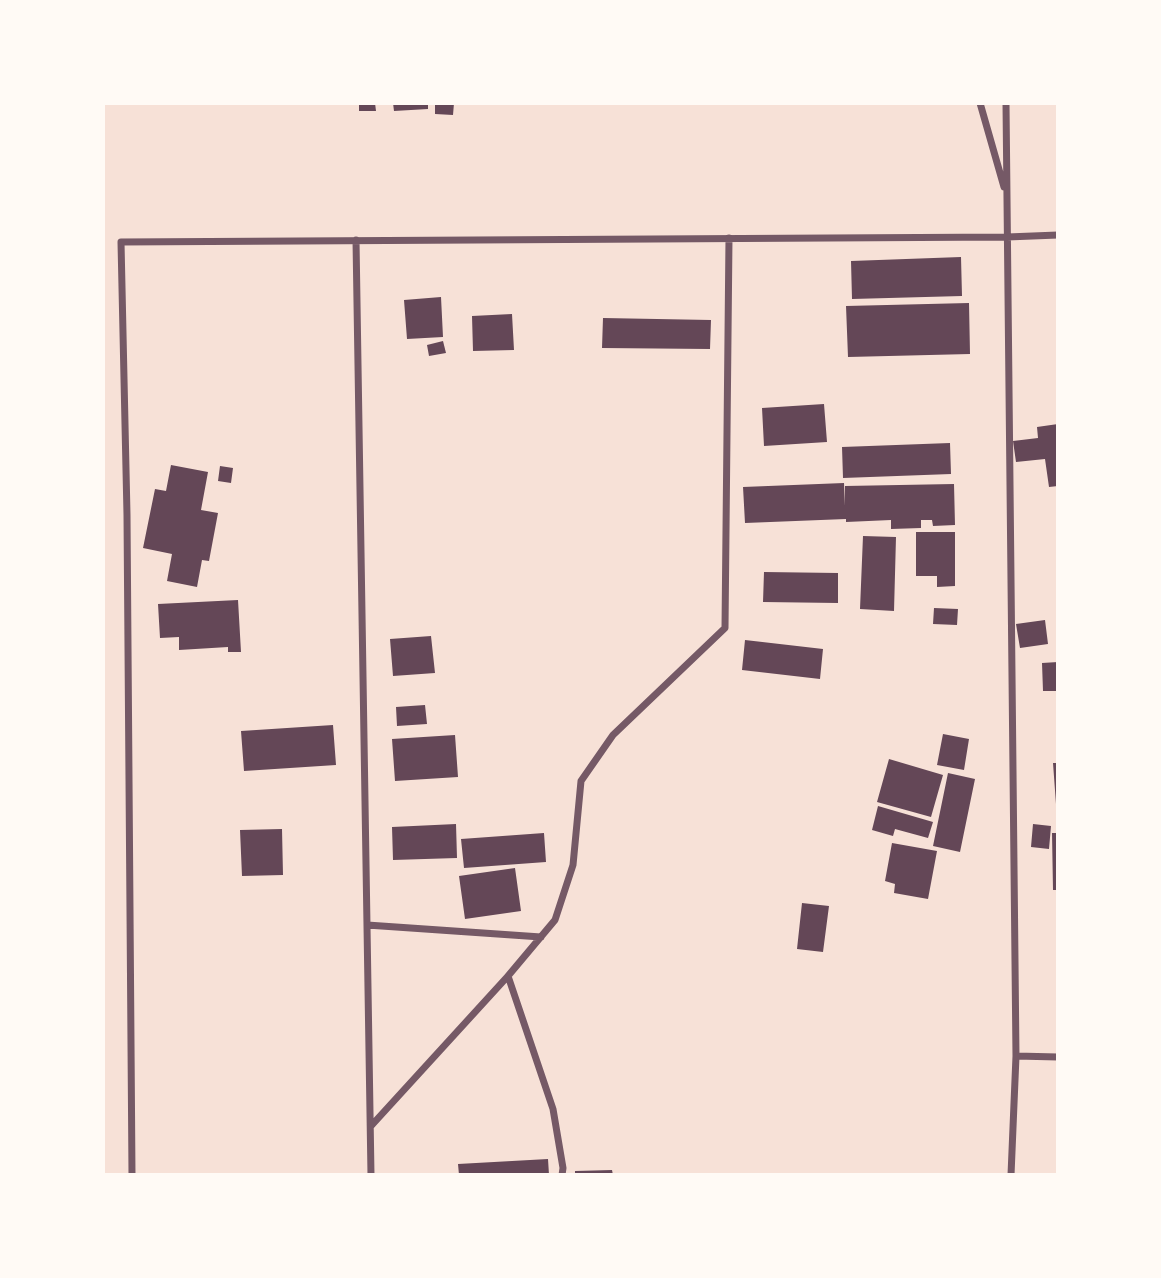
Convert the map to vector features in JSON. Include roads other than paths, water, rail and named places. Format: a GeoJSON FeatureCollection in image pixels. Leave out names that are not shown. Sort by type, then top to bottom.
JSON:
{"type":"FeatureCollection","features":[{"type":"Feature","properties":{"kind":"street"},"geometry":{"type":"LineString","coordinates":[[980,103],[1007,198]]}},
{"type":"Feature","properties":{"kind":"street"},"geometry":{"type":"LineString","coordinates":[[1006,103],[1016,1056],[1011,1175]]}},
{"type":"Feature","properties":{"kind":"street"},"geometry":{"type":"LineString","coordinates":[[132,1175],[127,529],[121,242],[1058,235]]}},
{"type":"Feature","properties":{"kind":"street"},"geometry":{"type":"LineString","coordinates":[[370,1126],[508,976],[555,920],[573,865],[581,781],[612,735],[725,628],[729,239]]}},
{"type":"Feature","properties":{"kind":"street"},"geometry":{"type":"LineString","coordinates":[[356,240],[371,1175]]}},
{"type":"Feature","properties":{"kind":"street"},"geometry":{"type":"LineString","coordinates":[[367,925],[541,937]]}},
{"type":"Feature","properties":{"kind":"street"},"geometry":{"type":"LineString","coordinates":[[508,976],[553,1109],[562,1175]]}},
{"type":"Feature","properties":{"kind":"street"},"geometry":{"type":"LineString","coordinates":[[1016,1056],[1058,1056]]}}]}
